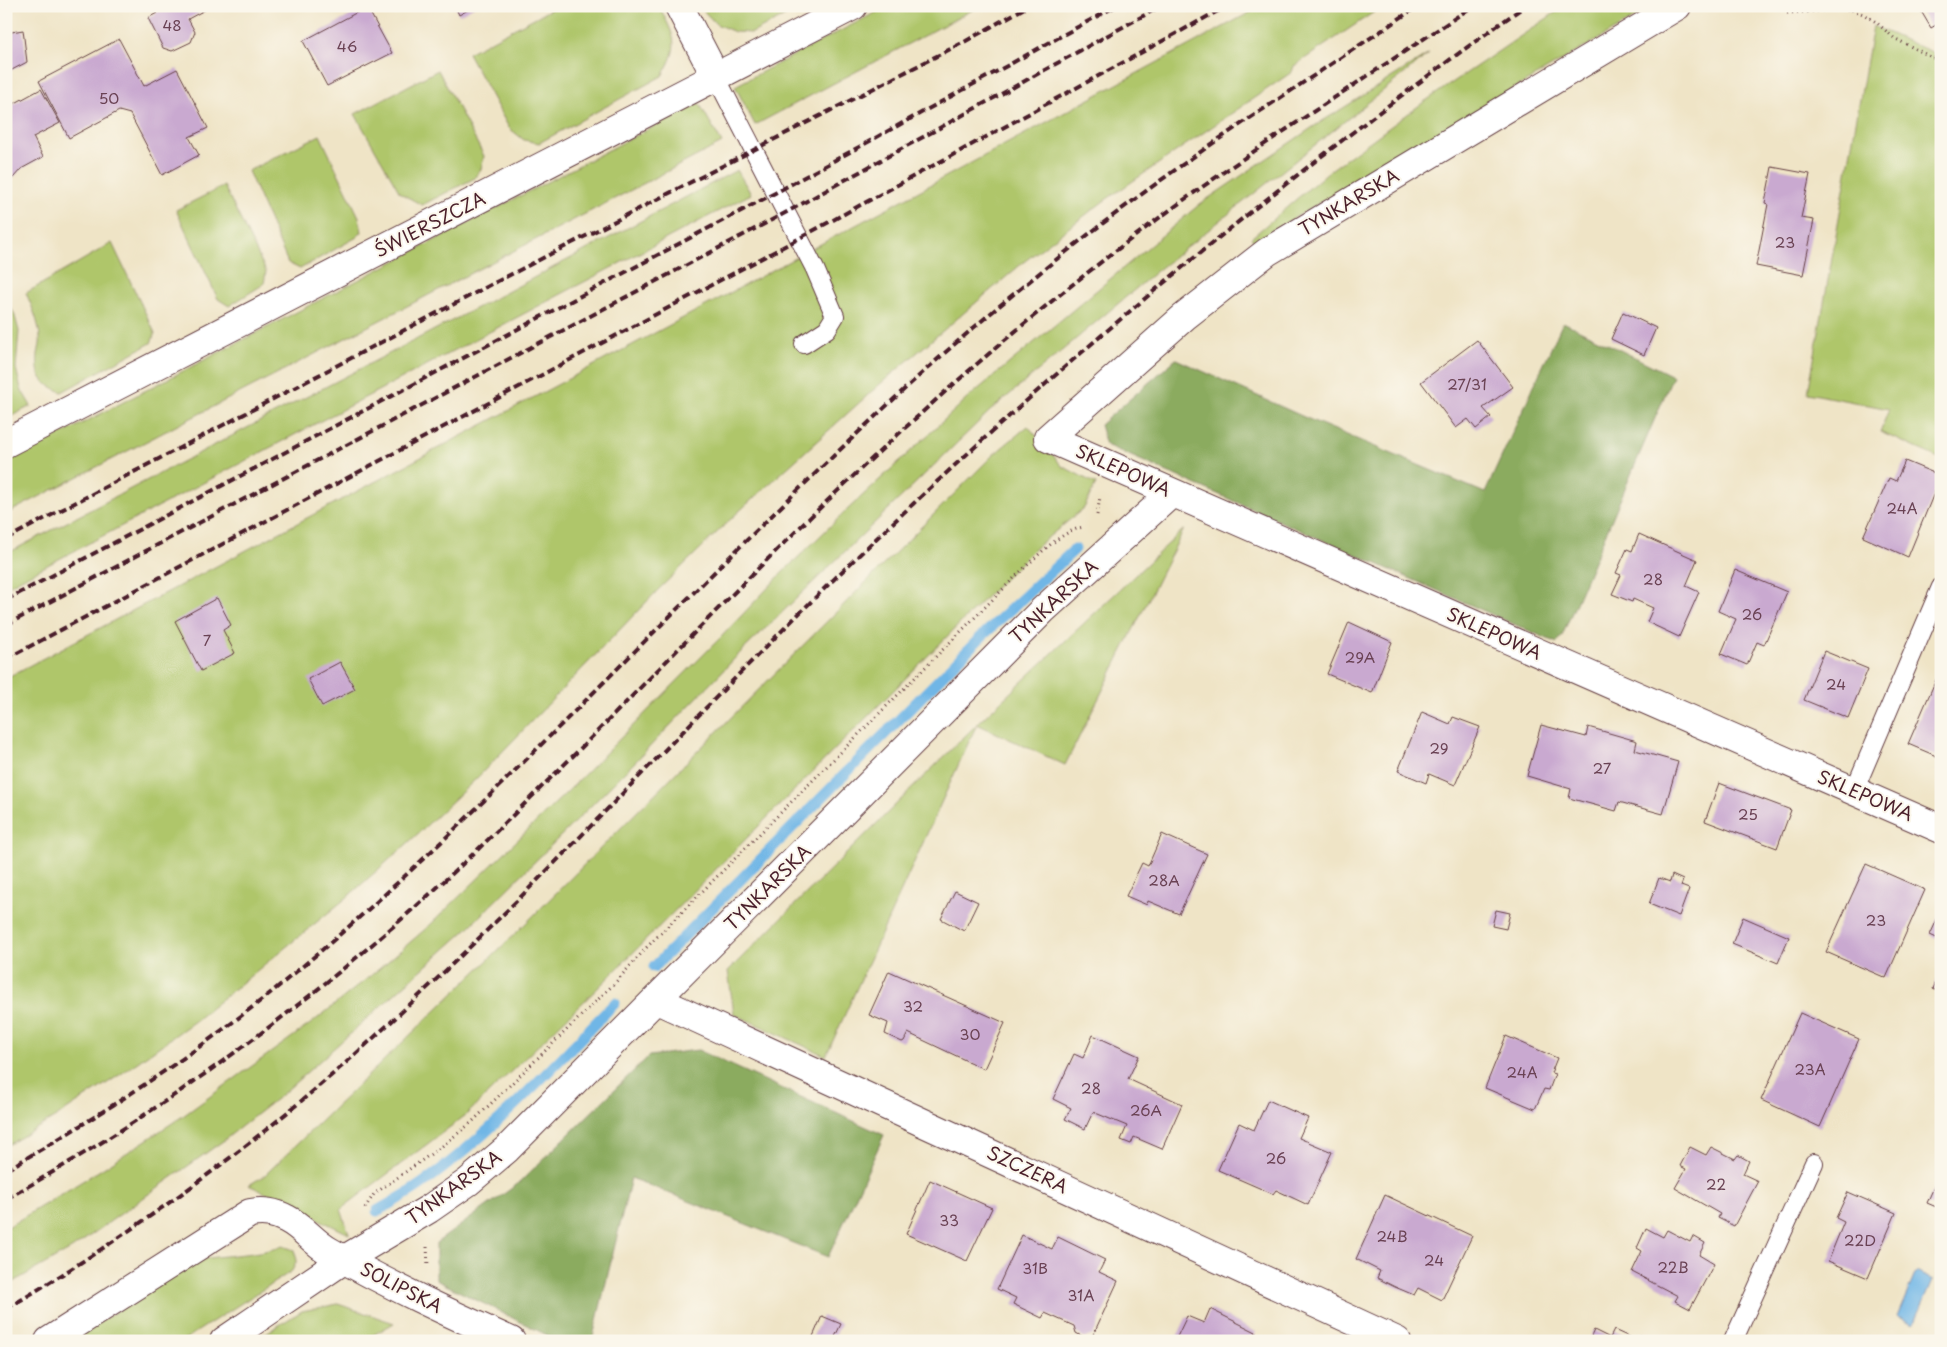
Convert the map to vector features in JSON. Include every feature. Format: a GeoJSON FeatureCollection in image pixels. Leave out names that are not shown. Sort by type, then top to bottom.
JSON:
{"type":"FeatureCollection","features":[{"type":"Feature","properties":{"kind":"street"},"geometry":{"type":"LineString","coordinates":[[679,6],[716,77]]}},
{"type":"Feature","properties":{"kind":"street","name":"ŚWIERSZCZA"},"geometry":{"type":"LineString","coordinates":[[6,443],[853,6]]}},
{"type":"Feature","properties":{"kind":"street","name":"TYNKARSKA"},"geometry":{"type":"LineString","coordinates":[[1048,438],[1184,317],[1267,252],[1677,6]]}},
{"type":"Feature","properties":{"kind":"street","name":"SKLEPOWA"},"geometry":{"type":"LineString","coordinates":[[1048,438],[1941,829]]}},
{"type":"Feature","properties":{"kind":"street","name":"TYNKARSKA"},"geometry":{"type":"LineString","coordinates":[[224,1341],[345,1259],[429,1209],[468,1182],[507,1149],[1043,610],[1172,493]]}},
{"type":"Feature","properties":{"kind":"street","name":"SZCZERA"},"geometry":{"type":"LineString","coordinates":[[657,1000],[1397,1341]]}},
{"type":"Feature","properties":{"kind":"street","name":"SOLIPSKA"},"geometry":{"type":"LineString","coordinates":[[49,1341],[250,1213],[259,1211],[273,1213],[297,1225],[328,1251],[395,1287],[511,1341]]}},
{"type":"Feature","properties":{"kind":"lane"},"geometry":{"type":"LineString","coordinates":[[716,77],[815,269],[835,316],[827,329],[804,344]]}},
{"type":"Feature","properties":{"kind":"lane"},"geometry":{"type":"LineString","coordinates":[[1854,791],[1941,587]]}},
{"type":"Feature","properties":{"kind":"lane"},"geometry":{"type":"LineString","coordinates":[[1733,1341],[1814,1162]]}},
{"type":"Feature","properties":{"kind":"path"},"geometry":{"type":"LineString","coordinates":[[1787,13],[1850,9],[1876,22],[1894,38],[1941,62]]}},
{"type":"Feature","properties":{"kind":"path"},"geometry":{"type":"LineString","coordinates":[[370,1244],[363,1211],[374,1194],[472,1122],[615,983],[654,940],[1025,567],[1074,528],[1090,526],[1108,531],[1131,531]]}},
{"type":"Feature","properties":{"kind":"green space"},"geometry":{"type":"Polygon","coordinates":[[[557,6],[659,6],[672,34],[674,48],[662,76],[539,143],[524,140],[509,128],[468,53],[557,6]]]}},
{"type":"Feature","properties":{"kind":"green space"},"geometry":{"type":"Polygon","coordinates":[[[699,6],[804,6],[752,33],[735,32],[716,24],[699,6]]]}},
{"type":"Feature","properties":{"kind":"green space"},"geometry":{"type":"Polygon","coordinates":[[[888,6],[980,6],[755,125],[735,86],[888,6]]]}},
{"type":"Feature","properties":{"kind":"green space"},"geometry":{"type":"Polygon","coordinates":[[[1262,6],[1383,6],[1294,66],[1292,72],[1104,201],[1025,261],[879,385],[735,515],[658,590],[478,777],[344,900],[195,1021],[121,1074],[56,1117],[6,1146],[6,678],[730,293],[1262,6]]]}},
{"type":"Feature","properties":{"kind":"green space"},"geometry":{"type":"Polygon","coordinates":[[[1565,6],[1655,6],[1326,199],[1286,223],[1257,244],[1251,238],[1328,172],[1424,102],[1565,6]]]}},
{"type":"Feature","properties":{"kind":"green space"},"geometry":{"type":"Polygon","coordinates":[[[1873,26],[1941,56],[1941,459],[1880,432],[1889,409],[1808,393],[1873,26]]]}},
{"type":"Feature","properties":{"kind":"green space"},"geometry":{"type":"Polygon","coordinates":[[[1429,54],[1157,271],[990,411],[737,656],[636,761],[465,931],[286,1091],[223,1141],[73,1248],[6,1286],[6,1228],[183,1116],[313,1022],[379,969],[430,925],[568,791],[783,572],[970,396],[1200,204],[1313,127],[1429,54]]]}},
{"type":"Feature","properties":{"kind":"green space"},"geometry":{"type":"Polygon","coordinates":[[[438,70],[484,156],[481,169],[475,178],[422,205],[400,193],[355,114],[438,70]]]}},
{"type":"Feature","properties":{"kind":"green space"},"geometry":{"type":"Polygon","coordinates":[[[699,103],[722,143],[6,514],[6,463],[699,103]]]}},
{"type":"Feature","properties":{"kind":"green space"},"geometry":{"type":"Polygon","coordinates":[[[320,135],[359,217],[362,232],[357,237],[300,269],[288,263],[248,171],[320,135]]]}},
{"type":"Feature","properties":{"kind":"green space"},"geometry":{"type":"Polygon","coordinates":[[[737,170],[751,194],[6,587],[6,554],[737,170]]]}},
{"type":"Feature","properties":{"kind":"green space"},"geometry":{"type":"Polygon","coordinates":[[[224,186],[266,271],[264,284],[229,306],[218,299],[176,210],[224,186]]]}},
{"type":"Feature","properties":{"kind":"green space"},"geometry":{"type":"Polygon","coordinates":[[[112,243],[155,333],[151,343],[62,392],[49,386],[39,374],[39,332],[35,315],[26,293],[112,243]]]}},
{"type":"Feature","properties":{"kind":"green space"},"geometry":{"type":"Polygon","coordinates":[[[6,300],[14,313],[19,331],[16,368],[21,389],[31,406],[6,419],[6,300]]]}},
{"type":"Feature","properties":{"kind":"green space"},"geometry":{"type":"Polygon","coordinates":[[[1563,322],[1673,376],[1562,636],[1557,643],[1106,445],[1100,425],[1176,359],[1304,417],[1485,493],[1563,322]]]}},
{"type":"Feature","properties":{"kind":"green space"},"geometry":{"type":"Polygon","coordinates":[[[1028,426],[1062,466],[1096,484],[1084,508],[1034,549],[603,983],[466,1115],[341,1209],[349,1234],[249,1185],[265,1175],[518,931],[993,455],[1028,426]]]}},
{"type":"Feature","properties":{"kind":"green space"},"geometry":{"type":"Polygon","coordinates":[[[1184,529],[1065,765],[977,724],[1184,529]]]}},
{"type":"Feature","properties":{"kind":"green space"},"geometry":{"type":"Polygon","coordinates":[[[977,724],[826,1056],[734,1014],[728,971],[977,724]]]}},
{"type":"Feature","properties":{"kind":"green space"},"geometry":{"type":"Polygon","coordinates":[[[698,1050],[884,1135],[828,1257],[631,1178],[592,1341],[559,1341],[436,1280],[436,1243],[519,1183],[649,1056],[698,1050]]]}},
{"type":"Feature","properties":{"kind":"green space"},"geometry":{"type":"Polygon","coordinates":[[[283,1246],[294,1250],[297,1260],[292,1271],[182,1341],[70,1341],[197,1260],[262,1252],[283,1246]]]}},
{"type":"Feature","properties":{"kind":"green space"},"geometry":{"type":"Polygon","coordinates":[[[338,1304],[394,1323],[363,1341],[253,1341],[302,1311],[338,1304]]]}},
{"type":"Feature","properties":{"kind":"water"},"geometry":{"type":"Polygon","coordinates":[[[1916,1272],[1933,1280],[1914,1324],[1897,1317],[1916,1272]]]}},
{"type":"Feature","properties":{"kind":"building"},"geometry":{"type":"Polygon","coordinates":[[[154,6],[212,6],[188,19],[195,32],[191,42],[172,51],[163,48],[148,18],[157,13],[154,6]]]}},
{"type":"Feature","properties":{"kind":"building"},"geometry":{"type":"Polygon","coordinates":[[[455,6],[475,6],[459,15],[455,6]]]}},
{"type":"Feature","properties":{"kind":"building"},"geometry":{"type":"Polygon","coordinates":[[[1918,6],[1941,6],[1941,22],[1931,28],[1918,6]]]}},
{"type":"Feature","properties":{"kind":"building"},"geometry":{"type":"Polygon","coordinates":[[[367,7],[392,53],[327,86],[303,41],[367,7]]]}},
{"type":"Feature","properties":{"kind":"building"},"geometry":{"type":"Polygon","coordinates":[[[23,30],[27,62],[10,71],[6,33],[23,30]]]}},
{"type":"Feature","properties":{"kind":"building"},"geometry":{"type":"Polygon","coordinates":[[[119,39],[144,86],[177,69],[208,128],[189,137],[199,155],[162,175],[130,114],[119,111],[69,138],[39,81],[119,39]]]}},
{"type":"Feature","properties":{"kind":"building"},"geometry":{"type":"Polygon","coordinates":[[[41,89],[60,123],[33,137],[43,157],[21,169],[13,178],[6,181],[6,108],[41,89]]]}},
{"type":"Feature","properties":{"kind":"building"},"geometry":{"type":"Polygon","coordinates":[[[1772,167],[1810,174],[1801,218],[1814,220],[1803,275],[1756,266],[1768,204],[1765,203],[1772,167]]]}},
{"type":"Feature","properties":{"kind":"building"},"geometry":{"type":"Polygon","coordinates":[[[1623,312],[1656,328],[1644,355],[1611,339],[1623,312]]]}},
{"type":"Feature","properties":{"kind":"building"},"geometry":{"type":"Polygon","coordinates":[[[1477,340],[1513,387],[1483,408],[1491,417],[1476,429],[1468,419],[1456,428],[1421,382],[1477,340]]]}},
{"type":"Feature","properties":{"kind":"building"},"geometry":{"type":"Polygon","coordinates":[[[1905,461],[1941,476],[1908,557],[1863,537],[1889,478],[1896,481],[1905,461]]]}},
{"type":"Feature","properties":{"kind":"building"},"geometry":{"type":"Polygon","coordinates":[[[1639,534],[1697,560],[1686,586],[1699,592],[1679,637],[1647,622],[1653,608],[1633,599],[1632,602],[1612,594],[1621,575],[1616,573],[1627,549],[1632,551],[1639,534]]]}},
{"type":"Feature","properties":{"kind":"building"},"geometry":{"type":"Polygon","coordinates":[[[1735,570],[1787,592],[1764,645],[1757,642],[1747,665],[1721,654],[1736,619],[1718,611],[1735,570]]]}},
{"type":"Feature","properties":{"kind":"building"},"geometry":{"type":"Polygon","coordinates":[[[217,598],[231,625],[223,630],[235,653],[201,671],[175,621],[217,598]]]}},
{"type":"Feature","properties":{"kind":"building"},"geometry":{"type":"Polygon","coordinates":[[[1349,622],[1392,642],[1372,693],[1327,674],[1349,622]]]}},
{"type":"Feature","properties":{"kind":"building"},"geometry":{"type":"Polygon","coordinates":[[[1824,651],[1868,669],[1848,718],[1804,700],[1824,651]]]}},
{"type":"Feature","properties":{"kind":"building"},"geometry":{"type":"Polygon","coordinates":[[[340,662],[355,689],[322,706],[308,679],[340,662]]]}},
{"type":"Feature","properties":{"kind":"building"},"geometry":{"type":"Polygon","coordinates":[[[1941,668],[1941,758],[1908,744],[1941,668]]]}},
{"type":"Feature","properties":{"kind":"building"},"geometry":{"type":"Polygon","coordinates":[[[1422,712],[1450,724],[1453,717],[1480,727],[1455,785],[1429,774],[1426,783],[1398,771],[1422,712]]]}},
{"type":"Feature","properties":{"kind":"building"},"geometry":{"type":"Polygon","coordinates":[[[1541,725],[1586,737],[1588,727],[1637,741],[1635,750],[1678,762],[1663,814],[1619,802],[1616,811],[1569,798],[1571,789],[1527,776],[1541,725]]]}},
{"type":"Feature","properties":{"kind":"building"},"geometry":{"type":"Polygon","coordinates":[[[1719,783],[1791,810],[1777,848],[1705,821],[1719,783]]]}},
{"type":"Feature","properties":{"kind":"building"},"geometry":{"type":"Polygon","coordinates":[[[1162,834],[1207,854],[1179,914],[1148,901],[1147,905],[1126,896],[1142,863],[1148,866],[1162,834]]]}},
{"type":"Feature","properties":{"kind":"building"},"geometry":{"type":"Polygon","coordinates":[[[1866,864],[1925,890],[1886,978],[1826,952],[1866,864]]]}},
{"type":"Feature","properties":{"kind":"building"},"geometry":{"type":"Polygon","coordinates":[[[1672,875],[1683,880],[1681,886],[1689,889],[1679,916],[1649,904],[1659,878],[1670,882],[1672,875]]]}},
{"type":"Feature","properties":{"kind":"building"},"geometry":{"type":"Polygon","coordinates":[[[955,891],[978,902],[964,931],[941,919],[955,891]]]}},
{"type":"Feature","properties":{"kind":"building"},"geometry":{"type":"Polygon","coordinates":[[[1496,910],[1510,913],[1506,929],[1492,926],[1496,910]]]}},
{"type":"Feature","properties":{"kind":"building"},"geometry":{"type":"Polygon","coordinates":[[[1941,911],[1941,940],[1930,935],[1941,911]]]}},
{"type":"Feature","properties":{"kind":"building"},"geometry":{"type":"Polygon","coordinates":[[[1743,917],[1789,937],[1778,963],[1732,944],[1743,917]]]}},
{"type":"Feature","properties":{"kind":"building"},"geometry":{"type":"Polygon","coordinates":[[[1941,970],[1941,993],[1933,989],[1941,970]]]}},
{"type":"Feature","properties":{"kind":"building"},"geometry":{"type":"Polygon","coordinates":[[[889,971],[1005,1023],[984,1069],[908,1033],[902,1042],[885,1034],[888,1023],[869,1015],[889,971]]]}},
{"type":"Feature","properties":{"kind":"building"},"geometry":{"type":"Polygon","coordinates":[[[1800,1013],[1859,1039],[1820,1127],[1761,1100],[1800,1013]]]}},
{"type":"Feature","properties":{"kind":"building"},"geometry":{"type":"Polygon","coordinates":[[[1093,1035],[1139,1056],[1128,1079],[1182,1104],[1162,1149],[1134,1137],[1131,1144],[1121,1140],[1127,1126],[1093,1112],[1085,1129],[1065,1119],[1071,1108],[1053,1099],[1074,1054],[1083,1058],[1093,1035]]]}},
{"type":"Feature","properties":{"kind":"building"},"geometry":{"type":"Polygon","coordinates":[[[1506,1036],[1557,1058],[1551,1073],[1555,1074],[1549,1090],[1544,1089],[1535,1109],[1485,1088],[1506,1036]]]}},
{"type":"Feature","properties":{"kind":"building"},"geometry":{"type":"Polygon","coordinates":[[[1268,1100],[1308,1118],[1299,1138],[1332,1152],[1308,1205],[1276,1190],[1273,1194],[1218,1170],[1239,1123],[1254,1130],[1268,1100]]]}},
{"type":"Feature","properties":{"kind":"building"},"geometry":{"type":"Polygon","coordinates":[[[1690,1147],[1706,1155],[1711,1147],[1735,1159],[1738,1155],[1749,1161],[1743,1174],[1758,1181],[1734,1226],[1718,1218],[1720,1214],[1675,1188],[1686,1169],[1680,1166],[1690,1147]]]}},
{"type":"Feature","properties":{"kind":"building"},"geometry":{"type":"Polygon","coordinates":[[[1941,1171],[1941,1209],[1927,1203],[1941,1171]]]}},
{"type":"Feature","properties":{"kind":"building"},"geometry":{"type":"Polygon","coordinates":[[[930,1180],[992,1208],[967,1261],[906,1234],[930,1180]]]}},
{"type":"Feature","properties":{"kind":"building"},"geometry":{"type":"Polygon","coordinates":[[[1848,1192],[1896,1213],[1868,1278],[1828,1261],[1844,1222],[1836,1218],[1848,1192]]]}},
{"type":"Feature","properties":{"kind":"building"},"geometry":{"type":"Polygon","coordinates":[[[1385,1195],[1472,1236],[1442,1300],[1418,1288],[1414,1295],[1395,1287],[1377,1278],[1380,1271],[1356,1259],[1385,1195]]]}},
{"type":"Feature","properties":{"kind":"building"},"geometry":{"type":"Polygon","coordinates":[[[1646,1228],[1663,1237],[1667,1230],[1690,1242],[1693,1236],[1705,1243],[1699,1255],[1714,1264],[1690,1309],[1675,1301],[1678,1296],[1632,1272],[1642,1251],[1637,1248],[1646,1228]]]}},
{"type":"Feature","properties":{"kind":"building"},"geometry":{"type":"Polygon","coordinates":[[[1022,1235],[1052,1249],[1058,1237],[1105,1260],[1099,1272],[1118,1281],[1093,1335],[1085,1338],[1076,1333],[1074,1326],[1045,1313],[1042,1318],[1013,1304],[1016,1298],[997,1289],[1022,1235]]]}},
{"type":"Feature","properties":{"kind":"building"},"geometry":{"type":"Polygon","coordinates":[[[1210,1309],[1256,1332],[1252,1341],[1175,1341],[1187,1316],[1204,1323],[1210,1309]]]}},
{"type":"Feature","properties":{"kind":"building"},"geometry":{"type":"Polygon","coordinates":[[[822,1316],[841,1324],[833,1341],[811,1341],[822,1316]]]}},
{"type":"Feature","properties":{"kind":"building"},"geometry":{"type":"Polygon","coordinates":[[[1594,1330],[1610,1338],[1614,1330],[1638,1341],[1589,1341],[1594,1330]]]}},
{"type":"Feature","properties":{"kind":"building"},"geometry":{"type":"Polygon","coordinates":[[[1640,1336],[1651,1341],[1638,1341],[1640,1336]]]}},
{"type":"Feature","properties":{"kind":"waterway"},"geometry":{"type":"LineString","coordinates":[[654,967],[979,639],[1075,549]]}},
{"type":"Feature","properties":{"kind":"waterway"},"geometry":{"type":"LineString","coordinates":[[377,1211],[423,1183],[474,1142],[523,1097],[615,1003]]}},
{"type":"Feature","properties":{"kind":"railway"},"geometry":{"type":"LineString","coordinates":[[6,539],[498,281],[966,41],[1028,6]]}},
{"type":"Feature","properties":{"kind":"railway"},"geometry":{"type":"LineString","coordinates":[[6,600],[775,193],[1116,6]]}},
{"type":"Feature","properties":{"kind":"railway"},"geometry":{"type":"LineString","coordinates":[[6,625],[785,213],[1161,6]]}},
{"type":"Feature","properties":{"kind":"railway"},"geometry":{"type":"LineString","coordinates":[[6,659],[798,239],[1227,6]]}},
{"type":"Feature","properties":{"kind":"railway"},"geometry":{"type":"LineString","coordinates":[[6,1170],[75,1129],[177,1063],[274,990],[360,917],[484,801],[748,538],[858,433],[933,363],[1052,263],[1176,169],[1418,6]]}},
{"type":"Feature","properties":{"kind":"railway"},"geometry":{"type":"LineString","coordinates":[[6,1199],[119,1131],[227,1058],[331,979],[381,937],[503,825],[852,477],[964,375],[1074,283],[1223,172],[1473,6]]}},
{"type":"Feature","properties":{"kind":"railway"},"geometry":{"type":"LineString","coordinates":[[6,1309],[94,1254],[179,1196],[302,1101],[466,950],[767,645],[910,507],[994,430],[1079,355],[1253,210],[1342,140],[1525,6]]}}]}
